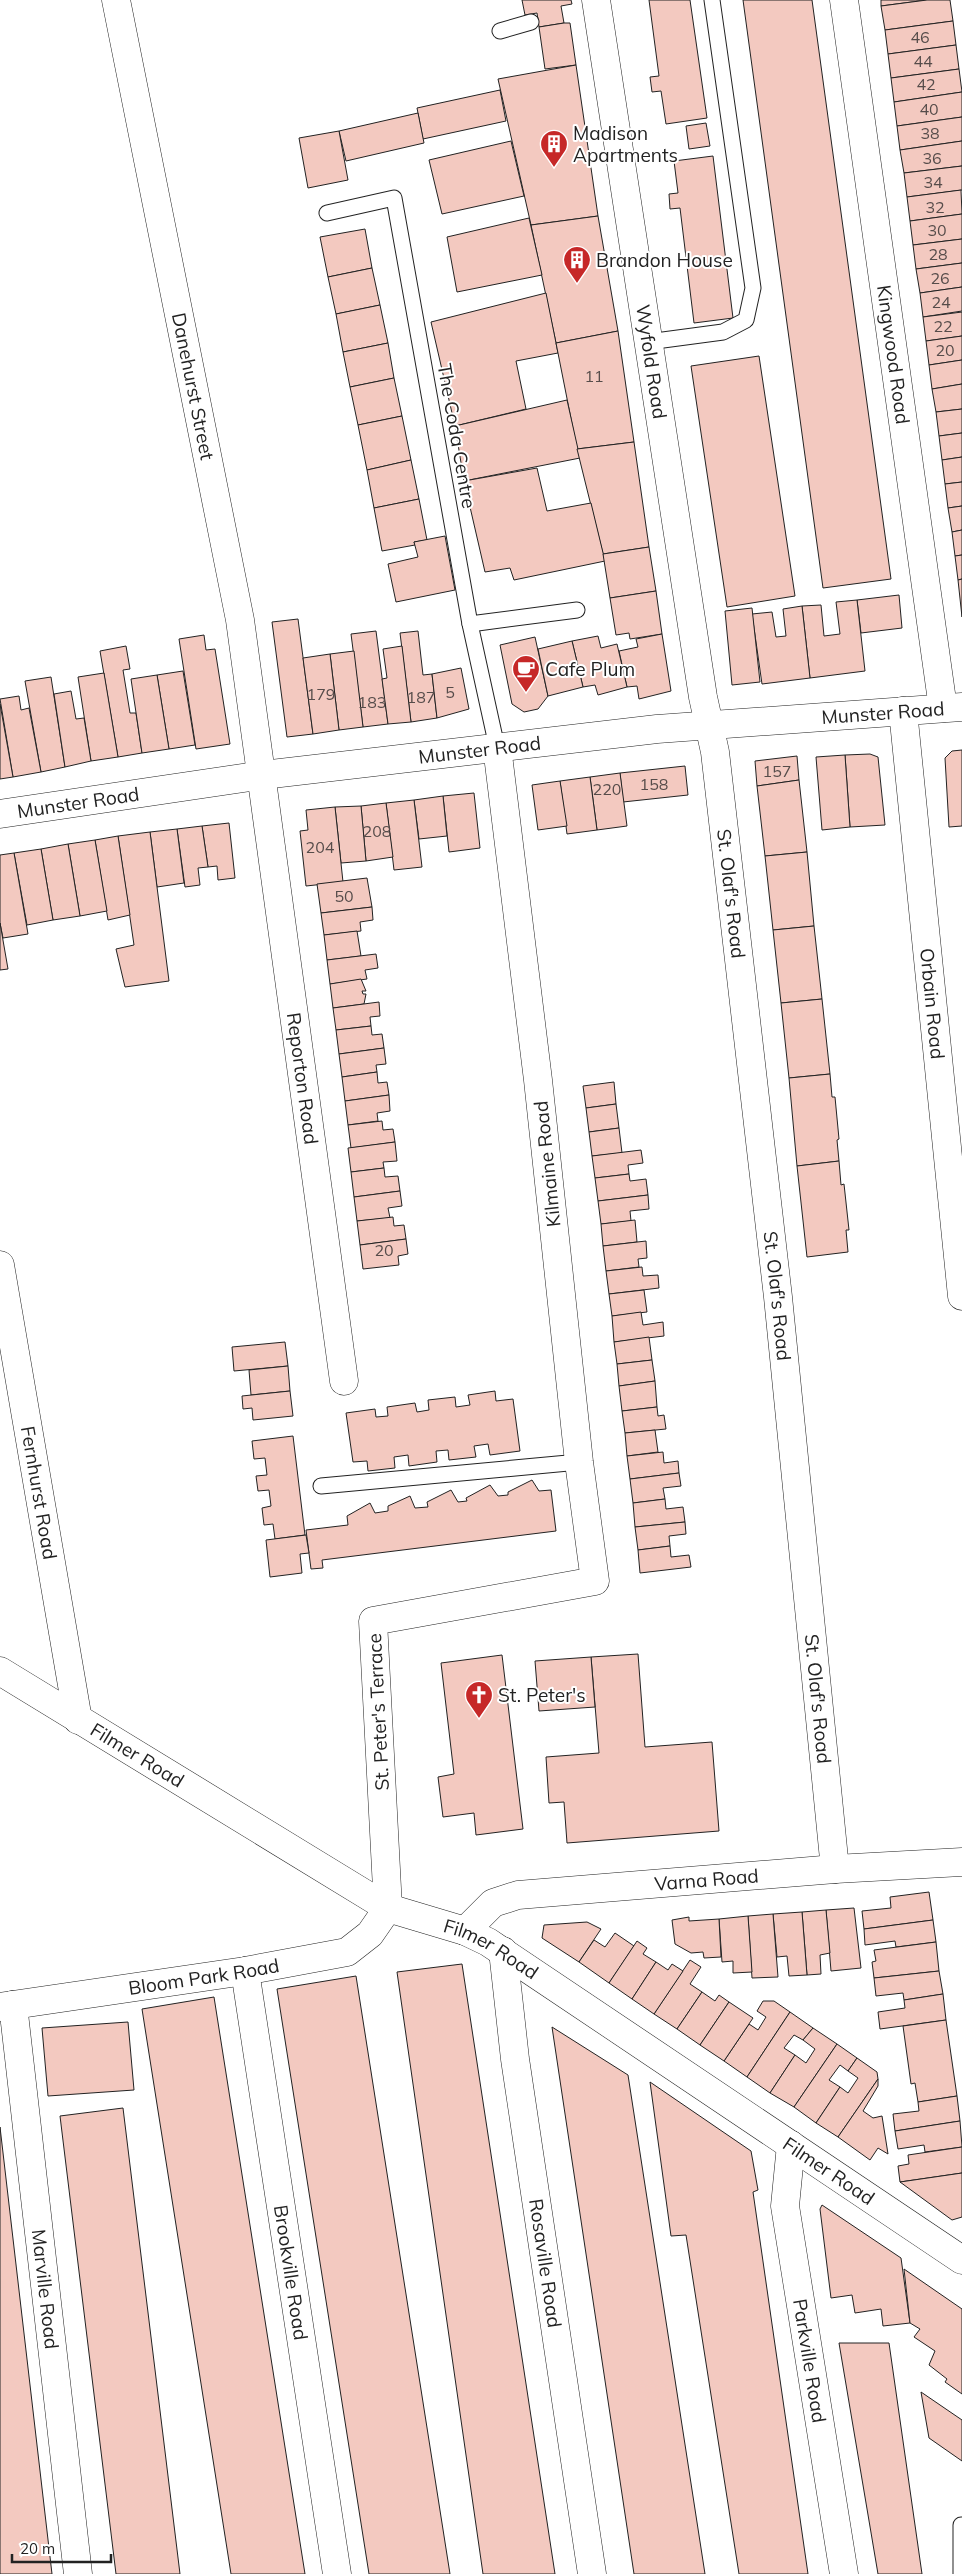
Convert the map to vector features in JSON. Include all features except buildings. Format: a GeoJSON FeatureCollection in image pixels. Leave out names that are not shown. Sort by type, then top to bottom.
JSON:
{"type":"FeatureCollection","features":[{"type":"Feature","properties":{"kind":"street","name":"Danehurst Street"},"geometry":{"type":"LineString","coordinates":[[116,0],[240,620],[263,775]]}},
{"type":"Feature","properties":{"kind":"street","name":"Kingwood Road"},"geometry":{"type":"LineString","coordinates":[[844,0],[952,707]]}},
{"type":"Feature","properties":{"kind":"street","name":"Wyfold Road"},"geometry":{"type":"LineString","coordinates":[[591,6],[648,342],[708,724]]}},
{"type":"Feature","properties":{"kind":"street","name":"Munster Road"},"geometry":{"type":"LineString","coordinates":[[0,814],[263,775],[497,747],[708,724],[952,707]]}},
{"type":"Feature","properties":{"kind":"street","name":"Orbain Road"},"geometry":{"type":"LineString","coordinates":[[903,711],[962,1296]]}},
{"type":"Feature","properties":{"kind":"street","name":"St. Olaf's Road"},"geometry":{"type":"LineString","coordinates":[[708,724],[715,752],[778,1297],[835,1869]]}},
{"type":"Feature","properties":{"kind":"street","name":"Kilmaine Road"},"geometry":{"type":"LineString","coordinates":[[497,747],[538,1080],[579,1462],[595,1581]]}},
{"type":"Feature","properties":{"kind":"street","name":"Reporton Road"},"geometry":{"type":"LineString","coordinates":[[263,775],[344,1381]]}},
{"type":"Feature","properties":{"kind":"street","name":"Fernhurst Road"},"geometry":{"type":"LineString","coordinates":[[0,1265],[78,1720]]}},
{"type":"Feature","properties":{"kind":"street","name":"St. Peter's Terrace"},"geometry":{"type":"LineString","coordinates":[[388,1908],[373,1621],[595,1581]]}},
{"type":"Feature","properties":{"kind":"street","name":"Filmer Road"},"geometry":{"type":"LineString","coordinates":[[0,1671],[388,1908],[465,1931],[503,1951],[962,2260]]}},
{"type":"Feature","properties":{"kind":"street","name":"Varna Road"},"geometry":{"type":"LineString","coordinates":[[465,1931],[494,1903],[518,1895],[835,1869],[962,1862]]}},
{"type":"Feature","properties":{"kind":"street","name":"Bloom Park Road"},"geometry":{"type":"LineString","coordinates":[[6,2006],[245,1971],[347,1952],[370,1934],[388,1908]]}},
{"type":"Feature","properties":{"kind":"street","name":"Rosaville Road"},"geometry":{"type":"LineString","coordinates":[[503,1951],[515,2059],[592,2574]]}},
{"type":"Feature","properties":{"kind":"street","name":"Brookville Road"},"geometry":{"type":"LineString","coordinates":[[245,1971],[337,2574]]}},
{"type":"Feature","properties":{"kind":"street","name":"Marville Road"},"geometry":{"type":"LineString","coordinates":[[6,2006],[78,2574]]}},
{"type":"Feature","properties":{"kind":"street","name":"Parkville Road"},"geometry":{"type":"LineString","coordinates":[[790,2145],[785,2206],[844,2574]]}},
{"type":"Feature","properties":{"kind":"lane"},"geometry":{"type":"LineString","coordinates":[[648,342],[722,332],[746,320],[753,288],[712,0]]}},
{"type":"Feature","properties":{"kind":"lane"},"geometry":{"type":"LineString","coordinates":[[500,31],[531,22]]}},
{"type":"Feature","properties":{"kind":"lane","name":"The Coda Centre"},"geometry":{"type":"LineString","coordinates":[[327,213],[394,198],[470,624],[497,747]]}},
{"type":"Feature","properties":{"kind":"lane"},"geometry":{"type":"LineString","coordinates":[[470,624],[577,610]]}},
{"type":"Feature","properties":{"kind":"lane"},"geometry":{"type":"LineString","coordinates":[[321,1486],[579,1462]]}},
{"type":"Feature","properties":{"kind":"lane"},"geometry":{"type":"LineString","coordinates":[[961,2525],[961,2574]]}},
{"type":"Feature","properties":{"kind":"place","name":"Madison Apartments"},"geometry":{"type":"Point","coordinates":[554,168]}},
{"type":"Feature","properties":{"kind":"place","name":"Brandon House"},"geometry":{"type":"Point","coordinates":[577,284]}},
{"type":"Feature","properties":{"kind":"place","name":"Cafe Plum"},"geometry":{"type":"Point","coordinates":[526,693]}},
{"type":"Feature","properties":{"kind":"place","name":"St. Peter's"},"geometry":{"type":"Point","coordinates":[479,1719]}}]}
